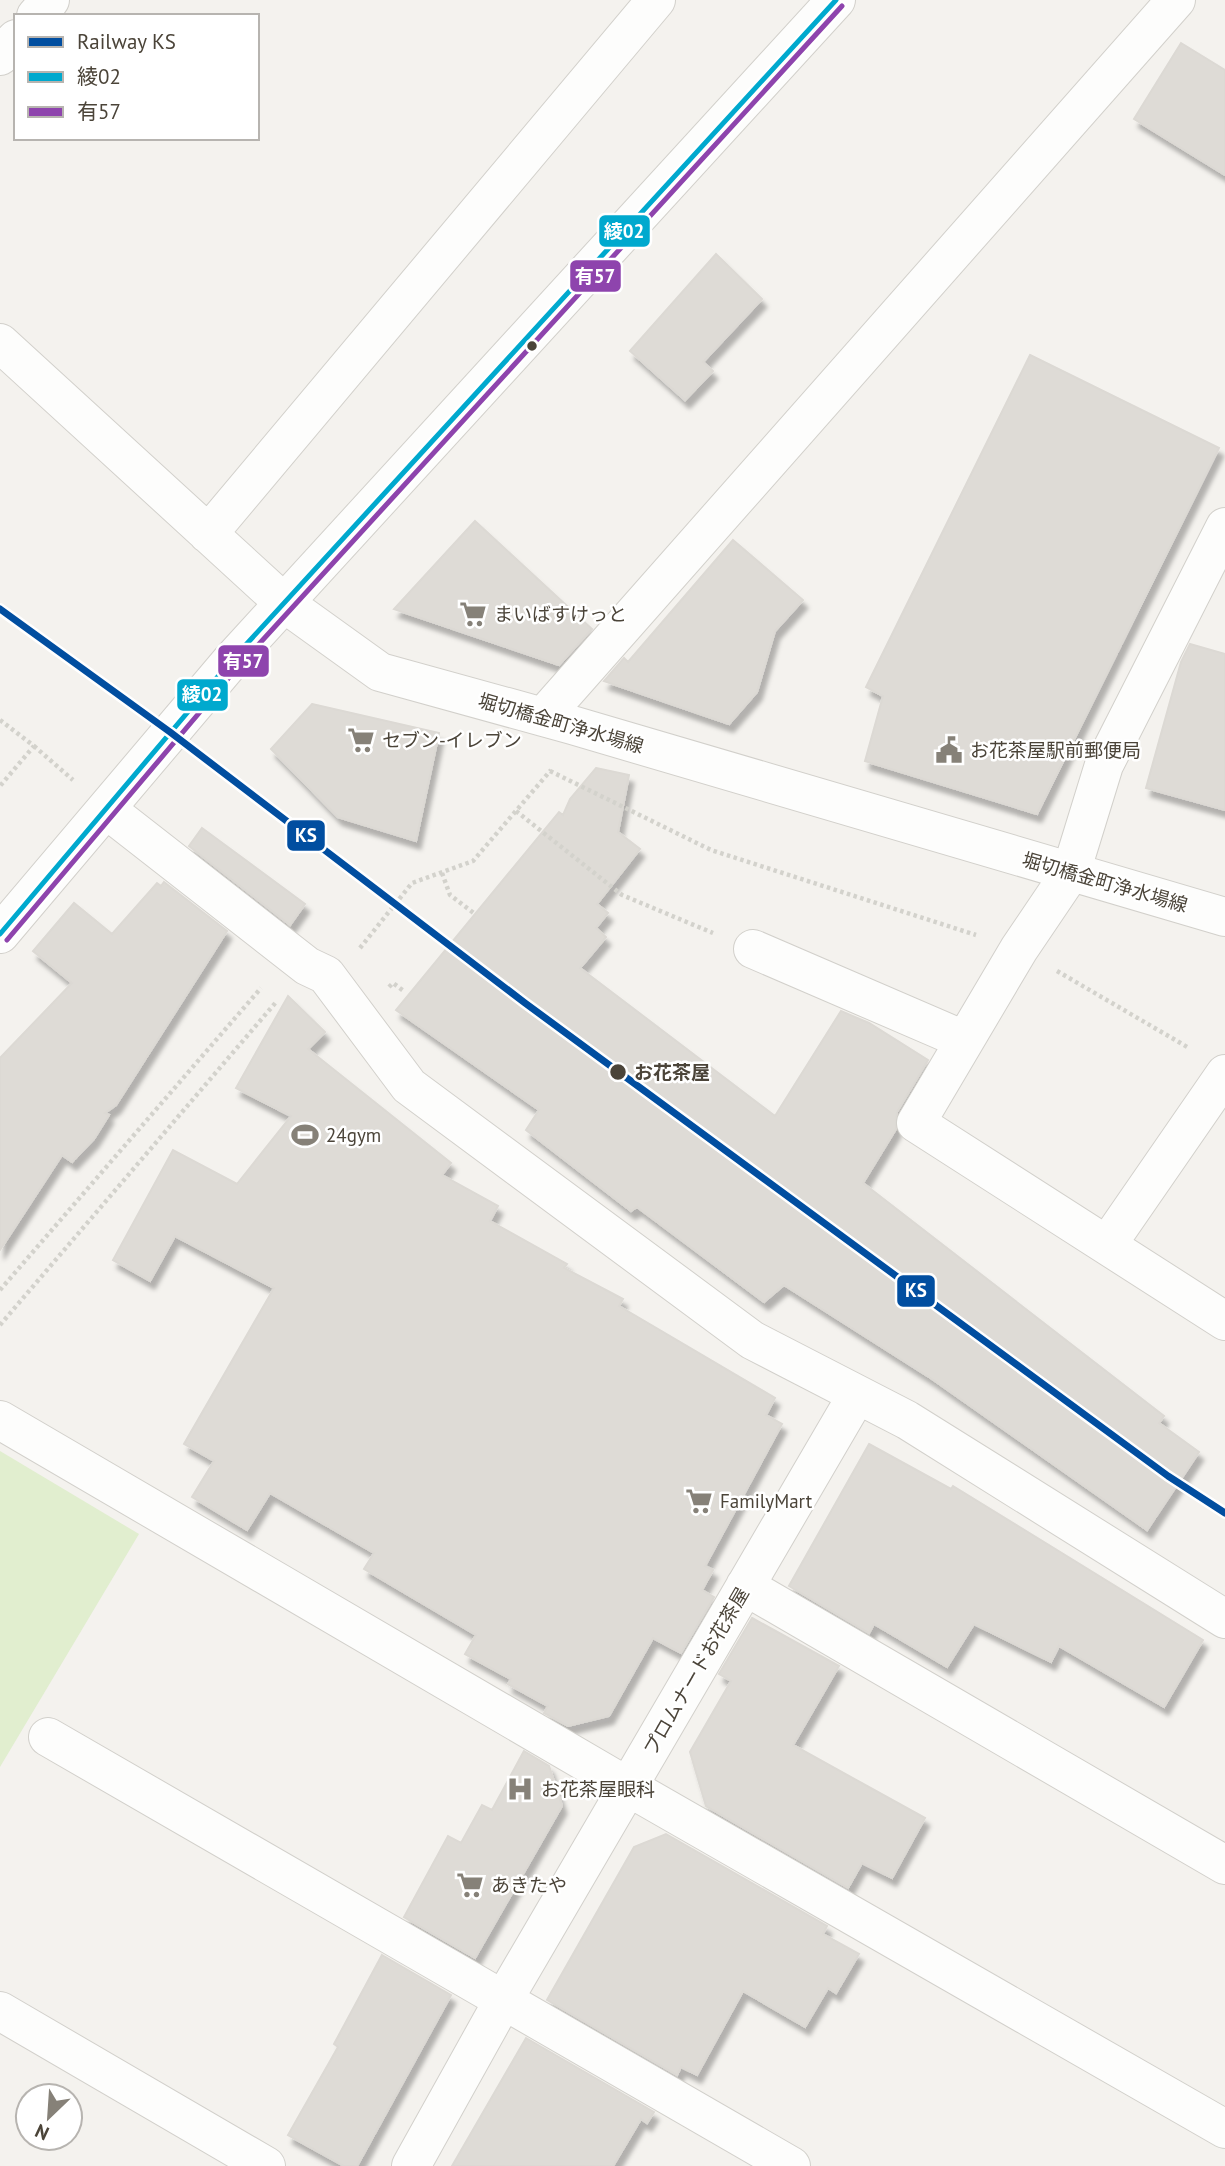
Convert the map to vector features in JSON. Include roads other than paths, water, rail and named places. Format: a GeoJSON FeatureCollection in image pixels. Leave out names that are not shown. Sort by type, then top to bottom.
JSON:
{"type":"FeatureCollection","features":[{"type":"Feature","properties":{"kind":"street"},"geometry":{"type":"LineString","coordinates":[[38,14],[50,0]]}},
{"type":"Feature","properties":{"kind":"street"},"geometry":{"type":"LineString","coordinates":[[208,534],[656,0]]}},
{"type":"Feature","properties":{"kind":"street"},"geometry":{"type":"LineString","coordinates":[[0,934],[284,603],[836,0]]}},
{"type":"Feature","properties":{"kind":"street"},"geometry":{"type":"LineString","coordinates":[[558,721],[1176,0]]}},
{"type":"Feature","properties":{"kind":"street"},"geometry":{"type":"LineString","coordinates":[[0,56],[14,40]]}},
{"type":"Feature","properties":{"kind":"street","name":"堀切橋金町浄水場線"},"geometry":{"type":"LineString","coordinates":[[0,343],[284,603],[380,672],[558,721],[1225,917]]}},
{"type":"Feature","properties":{"kind":"street"},"geometry":{"type":"LineString","coordinates":[[1225,527],[1104,765],[1072,872],[1019,949],[916,1123],[1225,1321]]}},
{"type":"Feature","properties":{"kind":"street"},"geometry":{"type":"LineString","coordinates":[[106,809],[308,965],[410,1086],[752,1340],[918,1427],[1225,1619]]}},
{"type":"Feature","properties":{"kind":"street"},"geometry":{"type":"LineString","coordinates":[[753,949],[964,1040]]}},
{"type":"Feature","properties":{"kind":"street"},"geometry":{"type":"LineString","coordinates":[[1107,1245],[1225,1074]]}},
{"type":"Feature","properties":{"kind":"street","name":"プロムナードお花茶屋"},"geometry":{"type":"LineString","coordinates":[[411,2166],[504,1998],[630,1788],[856,1395]]}},
{"type":"Feature","properties":{"kind":"street"},"geometry":{"type":"LineString","coordinates":[[0,1420],[630,1788],[1225,2129]]}},
{"type":"Feature","properties":{"kind":"street"},"geometry":{"type":"LineString","coordinates":[[745,1586],[1225,1865]]}},
{"type":"Feature","properties":{"kind":"street"},"geometry":{"type":"LineString","coordinates":[[48,1737],[791,2166]]}},
{"type":"Feature","properties":{"kind":"street"},"geometry":{"type":"LineString","coordinates":[[0,2011],[266,2166]]}},
{"type":"Feature","properties":{"kind":"rail line","name":"KS"},"geometry":{"type":"LineString","coordinates":[[0,609],[170,732],[525,1003],[1168,1476],[1225,1513]]}},
{"type":"Feature","properties":{"kind":"place","name":"まいばすけっと"},"geometry":{"type":"Point","coordinates":[473,614]}},
{"type":"Feature","properties":{"kind":"place","name":"セブン-イレブン"},"geometry":{"type":"Point","coordinates":[361,740]}},
{"type":"Feature","properties":{"kind":"place","name":"お花茶屋駅前郵便局"},"geometry":{"type":"Point","coordinates":[949,750]}},
{"type":"Feature","properties":{"kind":"place","name":"お花茶屋"},"geometry":{"type":"Point","coordinates":[618,1072]}},
{"type":"Feature","properties":{"kind":"place","name":"24gym"},"geometry":{"type":"Point","coordinates":[305,1135]}},
{"type":"Feature","properties":{"kind":"place","name":"FamilyMart"},"geometry":{"type":"Point","coordinates":[699,1501]}},
{"type":"Feature","properties":{"kind":"place","name":"お花茶屋眼科"},"geometry":{"type":"Point","coordinates":[520,1789]}},
{"type":"Feature","properties":{"kind":"place","name":"あきたや"},"geometry":{"type":"Point","coordinates":[470,1885]}}]}
